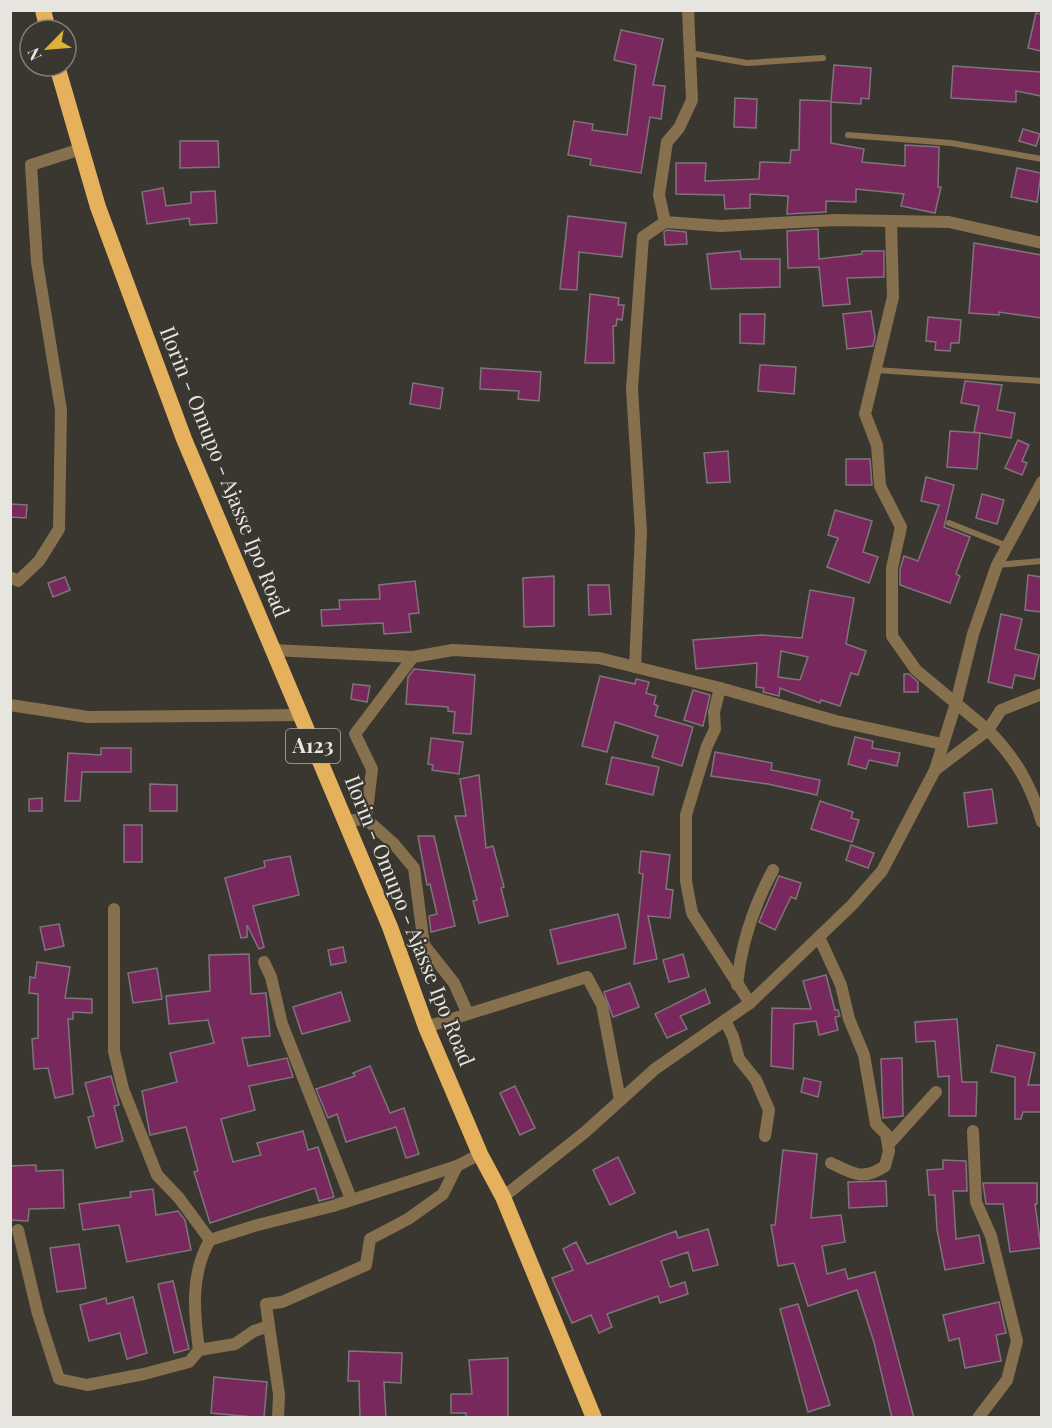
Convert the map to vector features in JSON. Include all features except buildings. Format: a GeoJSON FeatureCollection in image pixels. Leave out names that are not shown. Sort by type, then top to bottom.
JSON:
{"type":"FeatureCollection","features":[{"type":"Feature","properties":{"kind":"highway","name":"Ilorin - Omupo - Ajasse Ipo Road"},"geometry":{"type":"LineString","coordinates":[[60,78],[120,269],[151,353],[390,927],[426,1027],[480,1154],[503,1197],[594,1418]]}},
{"type":"Feature","properties":{"kind":"street"},"geometry":{"type":"LineString","coordinates":[[665,222],[659,195],[667,142],[680,128],[692,100],[688,10]]}},
{"type":"Feature","properties":{"kind":"street"},"geometry":{"type":"LineString","coordinates":[[10,577],[18,581],[39,561],[59,529],[61,410],[37,262],[31,165],[81,149]]}},
{"type":"Feature","properties":{"kind":"street"},"geometry":{"type":"LineString","coordinates":[[635,667],[641,532],[632,389],[643,237],[665,222],[720,226],[837,220],[949,222],[1041,243]]}},
{"type":"Feature","properties":{"kind":"street"},"geometry":{"type":"LineString","coordinates":[[891,221],[892,297],[865,414],[877,445],[880,486],[901,527],[892,568],[892,636],[916,670],[988,730],[1010,753],[1024,775],[1041,822]]}},
{"type":"Feature","properties":{"kind":"street"},"geometry":{"type":"LineString","coordinates":[[503,1197],[584,1133],[655,1069],[750,1003],[819,937],[882,871],[935,770],[956,703],[973,634],[997,565],[1041,482]]}},
{"type":"Feature","properties":{"kind":"street"},"geometry":{"type":"LineString","coordinates":[[273,650],[413,657],[453,650],[599,658],[720,688],[836,721],[942,744]]}},
{"type":"Feature","properties":{"kind":"street"},"geometry":{"type":"LineString","coordinates":[[366,819],[372,769],[355,734],[413,657]]}},
{"type":"Feature","properties":{"kind":"street"},"geometry":{"type":"LineString","coordinates":[[720,688],[714,712],[715,729],[707,746],[686,815],[686,881],[692,913],[750,1003]]}},
{"type":"Feature","properties":{"kind":"street"},"geometry":{"type":"LineString","coordinates":[[935,770],[988,730],[1001,710],[1041,694]]}},
{"type":"Feature","properties":{"kind":"street"},"geometry":{"type":"LineString","coordinates":[[10,705],[88,717],[300,715]]}},
{"type":"Feature","properties":{"kind":"street"},"geometry":{"type":"LineString","coordinates":[[345,821],[366,819],[394,844],[414,868],[424,945],[454,983],[468,1014]]}},
{"type":"Feature","properties":{"kind":"street"},"geometry":{"type":"LineString","coordinates":[[737,985],[746,933],[759,896],[773,870]]}},
{"type":"Feature","properties":{"kind":"street"},"geometry":{"type":"LineString","coordinates":[[114,909],[114,1051],[118,1074],[157,1175],[179,1198],[210,1240]]}},
{"type":"Feature","properties":{"kind":"street"},"geometry":{"type":"LineString","coordinates":[[819,937],[841,985],[849,1019],[864,1055],[876,1124],[886,1134],[888,1146],[885,1166],[872,1174],[853,1174],[831,1163]]}},
{"type":"Feature","properties":{"kind":"street"},"geometry":{"type":"LineString","coordinates":[[264,962],[271,977],[282,1024],[351,1199]]}},
{"type":"Feature","properties":{"kind":"street"},"geometry":{"type":"LineString","coordinates":[[426,1027],[586,977],[602,1005],[620,1100]]}},
{"type":"Feature","properties":{"kind":"street"},"geometry":{"type":"LineString","coordinates":[[724,1020],[733,1036],[739,1059],[756,1080],[769,1110],[765,1136]]}},
{"type":"Feature","properties":{"kind":"street"},"geometry":{"type":"LineString","coordinates":[[888,1146],[936,1092]]}},
{"type":"Feature","properties":{"kind":"street"},"geometry":{"type":"LineString","coordinates":[[973,1131],[976,1202],[991,1236],[1017,1341],[1007,1380],[978,1418]]}},
{"type":"Feature","properties":{"kind":"street"},"geometry":{"type":"LineString","coordinates":[[199,1350],[193,1306],[201,1258],[210,1240],[457,1166],[480,1154]]}},
{"type":"Feature","properties":{"kind":"street"},"geometry":{"type":"LineString","coordinates":[[278,1418],[279,1394],[266,1304],[282,1302],[366,1265],[369,1239],[408,1220],[443,1194],[457,1166]]}},
{"type":"Feature","properties":{"kind":"street"},"geometry":{"type":"LineString","coordinates":[[18,1230],[38,1314],[59,1379],[87,1385],[189,1362],[199,1350],[235,1344],[255,1331],[269,1326]]}},
{"type":"Feature","properties":{"kind":"lane"},"geometry":{"type":"LineString","coordinates":[[689,53],[747,63],[823,58]]}},
{"type":"Feature","properties":{"kind":"lane"},"geometry":{"type":"LineString","coordinates":[[848,135],[951,143],[1041,159]]}},
{"type":"Feature","properties":{"kind":"lane"},"geometry":{"type":"LineString","coordinates":[[876,370],[1041,381]]}},
{"type":"Feature","properties":{"kind":"lane"},"geometry":{"type":"LineString","coordinates":[[949,523],[1007,546]]}},
{"type":"Feature","properties":{"kind":"lane"},"geometry":{"type":"LineString","coordinates":[[997,565],[1041,561]]}}]}
